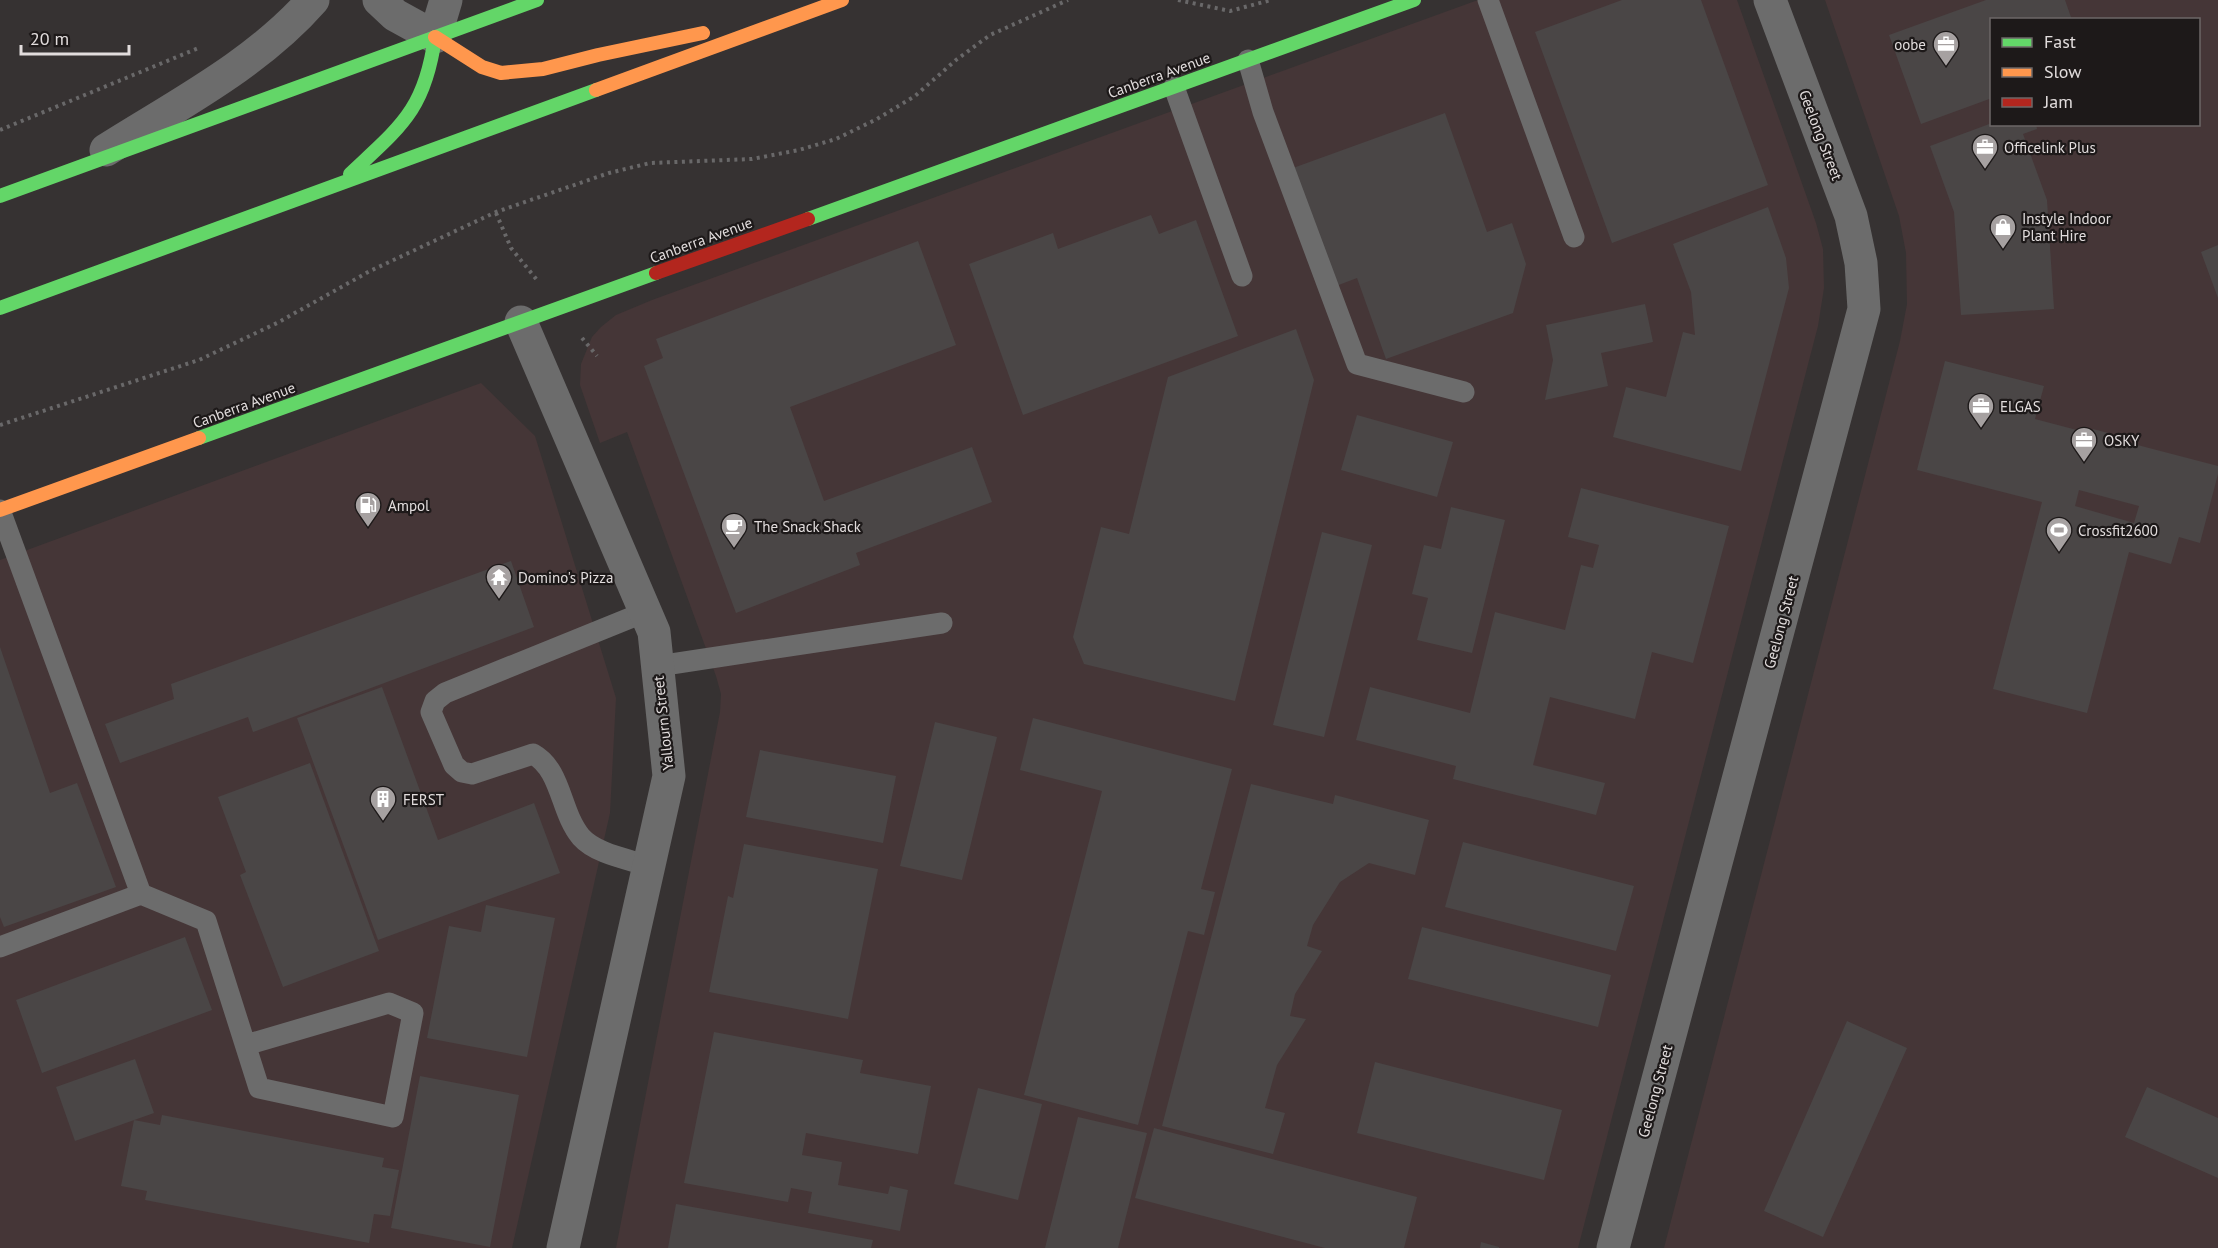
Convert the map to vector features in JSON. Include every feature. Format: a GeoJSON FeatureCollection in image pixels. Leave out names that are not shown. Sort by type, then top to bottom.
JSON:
{"type":"FeatureCollection","features":[{"type":"Feature","properties":{"kind":"main road"},"geometry":{"type":"LineString","coordinates":[[0,196],[537,0]]}},
{"type":"Feature","properties":{"kind":"main road"},"geometry":{"type":"LineString","coordinates":[[0,308],[843,0]]}},
{"type":"Feature","properties":{"kind":"main road","name":"Canberra Avenue"},"geometry":{"type":"LineString","coordinates":[[0,510],[1414,0]]}},
{"type":"Feature","properties":{"kind":"main road"},"geometry":{"type":"LineString","coordinates":[[435,37],[482,67],[501,73],[543,69],[598,55],[816,10]]}},
{"type":"Feature","properties":{"kind":"main road"},"geometry":{"type":"LineString","coordinates":[[339,184],[389,137],[417,103],[431,68],[435,37]]}},
{"type":"Feature","properties":{"kind":"street"},"geometry":{"type":"LineString","coordinates":[[79,168],[251,58],[292,23],[313,0]]}},
{"type":"Feature","properties":{"kind":"street"},"geometry":{"type":"LineString","coordinates":[[379,0],[395,15],[435,37],[446,0]]}},
{"type":"Feature","properties":{"kind":"street","name":"Geelong Street"},"geometry":{"type":"LineString","coordinates":[[1612,1248],[1864,309],[1861,262],[1851,216],[1770,0]]}},
{"type":"Feature","properties":{"kind":"street","name":"Yallourn Street"},"geometry":{"type":"LineString","coordinates":[[521,322],[654,632],[669,776],[563,1248]]}},
{"type":"Feature","properties":{"kind":"lane"},"geometry":{"type":"LineString","coordinates":[[1488,0],[1574,237]]}},
{"type":"Feature","properties":{"kind":"lane"},"geometry":{"type":"LineString","coordinates":[[1248,60],[1263,112],[1357,364],[1464,392]]}},
{"type":"Feature","properties":{"kind":"lane"},"geometry":{"type":"LineString","coordinates":[[1174,87],[1242,276]]}},
{"type":"Feature","properties":{"kind":"lane"},"geometry":{"type":"LineString","coordinates":[[0,510],[141,894]]}},
{"type":"Feature","properties":{"kind":"lane"},"geometry":{"type":"LineString","coordinates":[[645,612],[445,693],[435,701],[431,712],[454,765],[462,772],[472,774],[533,754],[543,760],[550,769],[570,820],[581,837],[600,849],[649,866]]}},
{"type":"Feature","properties":{"kind":"lane"},"geometry":{"type":"LineString","coordinates":[[657,666],[942,623]]}},
{"type":"Feature","properties":{"kind":"lane"},"geometry":{"type":"LineString","coordinates":[[0,947],[141,894],[206,921],[259,1088],[393,1117],[413,1013],[389,1003],[246,1045]]}},
{"type":"Feature","properties":{"kind":"path"},"geometry":{"type":"LineString","coordinates":[[0,425],[199,360],[277,323],[370,271],[496,212],[609,173],[650,163],[752,159],[799,150],[836,139],[877,119],[915,96],[956,60],[990,35],[1068,0]]}},
{"type":"Feature","properties":{"kind":"path"},"geometry":{"type":"LineString","coordinates":[[1179,0],[1230,11],[1270,0]]}},
{"type":"Feature","properties":{"kind":"path"},"geometry":{"type":"LineString","coordinates":[[0,130],[202,46]]}},
{"type":"Feature","properties":{"kind":"shaded area"},"geometry":{"type":"Polygon","coordinates":[[[1478,0],[1737,0],[1816,223],[1823,249],[1824,288],[1818,326],[1578,1248],[616,1248],[720,712],[721,694],[627,432],[600,443],[580,385],[581,364],[592,337],[616,315],[652,300],[1478,0]]]}},
{"type":"Feature","properties":{"kind":"shaded area"},"geometry":{"type":"Polygon","coordinates":[[[1825,0],[2218,0],[2218,1248],[1664,1248],[1900,341],[1907,304],[1906,253],[1899,216],[1825,0]]]}},
{"type":"Feature","properties":{"kind":"shaded area"},"geometry":{"type":"Polygon","coordinates":[[[481,383],[535,436],[616,698],[610,813],[512,1248],[0,1248],[0,560],[481,383]]]}},
{"type":"Feature","properties":{"kind":"building"},"geometry":{"type":"Polygon","coordinates":[[[1622,0],[1701,0],[1768,185],[1612,243],[1535,32],[1622,0]]]}},
{"type":"Feature","properties":{"kind":"building","name":"oobe"},"geometry":{"type":"Polygon","coordinates":[[[1986,0],[2065,0],[2071,18],[1990,18],[1990,99],[1921,124],[1889,35],[1986,0]]]}},
{"type":"Feature","properties":{"kind":"building"},"geometry":{"type":"Polygon","coordinates":[[[1445,113],[1487,232],[1512,223],[1526,264],[1513,313],[1386,359],[1357,278],[1336,286],[1293,168],[1445,113]]]}},
{"type":"Feature","properties":{"kind":"building"},"geometry":{"type":"Polygon","coordinates":[[[1990,124],[1990,126],[2036,126],[2037,129],[2023,134],[2047,200],[2054,309],[1961,315],[1954,212],[1930,146],[1990,124]]]}},
{"type":"Feature","properties":{"kind":"building"},"geometry":{"type":"Polygon","coordinates":[[[1768,207],[1786,258],[1789,288],[1741,471],[1613,437],[1626,387],[1666,397],[1683,332],[1695,335],[1691,292],[1673,244],[1768,207]]]}},
{"type":"Feature","properties":{"kind":"building"},"geometry":{"type":"Polygon","coordinates":[[[1151,215],[1159,234],[1196,220],[1238,336],[1023,415],[969,264],[1053,233],[1058,249],[1151,215]]]}},
{"type":"Feature","properties":{"kind":"building"},"geometry":{"type":"Polygon","coordinates":[[[918,241],[956,345],[790,407],[824,501],[972,447],[992,502],[856,553],[860,565],[736,613],[644,366],[663,358],[656,339],[918,241]]]}},
{"type":"Feature","properties":{"kind":"building"},"geometry":{"type":"Polygon","coordinates":[[[2218,245],[2218,298],[2201,252],[2218,245]]]}},
{"type":"Feature","properties":{"kind":"building"},"geometry":{"type":"Polygon","coordinates":[[[1645,304],[1653,342],[1601,353],[1608,386],[1545,400],[1553,360],[1546,325],[1645,304]]]}},
{"type":"Feature","properties":{"kind":"building"},"geometry":{"type":"Polygon","coordinates":[[[1296,329],[1314,380],[1235,701],[1084,664],[1073,637],[1101,527],[1129,534],[1168,377],[1296,329]]]}},
{"type":"Feature","properties":{"kind":"building"},"geometry":{"type":"Polygon","coordinates":[[[1945,361],[2044,386],[2035,419],[2092,434],[2093,429],[2127,438],[2126,442],[2218,466],[2218,474],[2200,543],[2179,537],[2171,564],[2129,552],[2087,713],[1993,689],[2042,502],[1917,470],[1945,361]],[[2079,490],[2075,506],[2134,523],[2139,506],[2079,490]]]}},
{"type":"Feature","properties":{"kind":"building"},"geometry":{"type":"Polygon","coordinates":[[[1357,415],[1453,442],[1437,497],[1341,470],[1357,415]]]}},
{"type":"Feature","properties":{"kind":"building"},"geometry":{"type":"Polygon","coordinates":[[[1581,488],[1729,526],[1693,663],[1652,652],[1635,719],[1550,697],[1533,765],[1605,783],[1596,815],[1453,779],[1456,766],[1356,740],[1370,687],[1470,713],[1495,612],[1565,630],[1581,565],[1593,568],[1599,545],[1568,537],[1581,488]]]}},
{"type":"Feature","properties":{"kind":"building"},"geometry":{"type":"Polygon","coordinates":[[[1451,507],[1505,520],[1472,653],[1417,640],[1428,598],[1412,594],[1424,545],[1441,549],[1451,507]]]}},
{"type":"Feature","properties":{"kind":"building"},"geometry":{"type":"Polygon","coordinates":[[[1322,532],[1372,545],[1324,737],[1273,725],[1322,532]]]}},
{"type":"Feature","properties":{"kind":"building"},"geometry":{"type":"Polygon","coordinates":[[[511,561],[534,627],[253,732],[248,717],[120,763],[105,724],[174,699],[171,684],[511,561]]]}},
{"type":"Feature","properties":{"kind":"building"},"geometry":{"type":"Polygon","coordinates":[[[0,647],[50,793],[77,783],[116,887],[4,927],[0,917],[0,647]]]}},
{"type":"Feature","properties":{"kind":"building","name":"FERST"},"geometry":{"type":"Polygon","coordinates":[[[382,687],[438,840],[534,803],[560,873],[378,940],[297,718],[382,687]]]}},
{"type":"Feature","properties":{"kind":"building"},"geometry":{"type":"Polygon","coordinates":[[[1033,718],[1232,769],[1201,889],[1215,892],[1204,935],[1188,931],[1138,1125],[1024,1095],[1102,791],[1020,770],[1033,718]]]}},
{"type":"Feature","properties":{"kind":"building"},"geometry":{"type":"Polygon","coordinates":[[[935,722],[997,737],[962,880],[900,866],[935,722]]]}},
{"type":"Feature","properties":{"kind":"building"},"geometry":{"type":"Polygon","coordinates":[[[760,750],[896,776],[883,843],[746,817],[760,750]]]}},
{"type":"Feature","properties":{"kind":"building"},"geometry":{"type":"Polygon","coordinates":[[[310,763],[379,951],[283,987],[240,875],[246,872],[218,797],[310,763]]]}},
{"type":"Feature","properties":{"kind":"building"},"geometry":{"type":"Polygon","coordinates":[[[1251,784],[1333,804],[1335,795],[1429,820],[1415,875],[1369,863],[1340,882],[1313,925],[1307,946],[1322,951],[1295,994],[1290,1016],[1306,1019],[1277,1065],[1265,1108],[1285,1113],[1273,1154],[1162,1126],[1251,784]]]}},
{"type":"Feature","properties":{"kind":"building"},"geometry":{"type":"Polygon","coordinates":[[[1463,842],[1634,886],[1616,951],[1445,907],[1463,842]]]}},
{"type":"Feature","properties":{"kind":"building"},"geometry":{"type":"Polygon","coordinates":[[[744,844],[878,869],[848,1019],[709,992],[728,896],[733,898],[744,844]]]}},
{"type":"Feature","properties":{"kind":"building"},"geometry":{"type":"Polygon","coordinates":[[[486,905],[555,918],[527,1057],[427,1038],[449,926],[481,932],[486,905]]]}},
{"type":"Feature","properties":{"kind":"building"},"geometry":{"type":"Polygon","coordinates":[[[1422,927],[1611,975],[1598,1027],[1408,979],[1422,927]]]}},
{"type":"Feature","properties":{"kind":"building"},"geometry":{"type":"Polygon","coordinates":[[[185,937],[212,1010],[42,1073],[16,1000],[185,937]]]}},
{"type":"Feature","properties":{"kind":"building"},"geometry":{"type":"Polygon","coordinates":[[[1847,1021],[1907,1048],[1823,1237],[1764,1211],[1847,1021]]]}},
{"type":"Feature","properties":{"kind":"building"},"geometry":{"type":"Polygon","coordinates":[[[714,1032],[863,1060],[860,1073],[931,1086],[918,1154],[806,1133],[802,1155],[842,1162],[838,1185],[888,1194],[890,1186],[908,1190],[900,1231],[808,1213],[812,1192],[791,1188],[788,1202],[684,1183],[714,1032]]]}},
{"type":"Feature","properties":{"kind":"building"},"geometry":{"type":"Polygon","coordinates":[[[135,1059],[154,1113],[75,1141],[56,1087],[135,1059]]]}},
{"type":"Feature","properties":{"kind":"building"},"geometry":{"type":"Polygon","coordinates":[[[1375,1062],[1562,1110],[1544,1180],[1357,1133],[1375,1062]]]}},
{"type":"Feature","properties":{"kind":"building"},"geometry":{"type":"Polygon","coordinates":[[[420,1076],[519,1095],[490,1247],[391,1228],[420,1076]]]}},
{"type":"Feature","properties":{"kind":"building"},"geometry":{"type":"Polygon","coordinates":[[[2147,1087],[2218,1118],[2218,1178],[2125,1137],[2147,1087]]]}},
{"type":"Feature","properties":{"kind":"building"},"geometry":{"type":"Polygon","coordinates":[[[978,1088],[1042,1104],[1018,1200],[954,1184],[978,1088]]]}},
{"type":"Feature","properties":{"kind":"building"},"geometry":{"type":"Polygon","coordinates":[[[162,1115],[384,1158],[382,1167],[399,1170],[390,1216],[374,1214],[369,1243],[145,1200],[147,1191],[121,1186],[134,1120],[160,1125],[162,1115]]]}},
{"type":"Feature","properties":{"kind":"building"},"geometry":{"type":"Polygon","coordinates":[[[1078,1117],[1147,1133],[1118,1248],[1045,1248],[1078,1117]]]}},
{"type":"Feature","properties":{"kind":"building"},"geometry":{"type":"Polygon","coordinates":[[[1154,1128],[1417,1197],[1404,1248],[1325,1248],[1135,1198],[1154,1128]]]}},
{"type":"Feature","properties":{"kind":"building"},"geometry":{"type":"Polygon","coordinates":[[[676,1204],[873,1240],[871,1248],[668,1248],[676,1204]]]}},
{"type":"Feature","properties":{"kind":"building"},"geometry":{"type":"Polygon","coordinates":[[[1481,1242],[1499,1247],[1499,1248],[1480,1248],[1481,1242]]]}},
{"type":"Feature","properties":{"kind":"traffic: fast"},"geometry":{"type":"LineString","coordinates":[[0,196],[537,0]]}},
{"type":"Feature","properties":{"kind":"traffic: fast"},"geometry":{"type":"LineString","coordinates":[[808,219],[1414,0]]}},
{"type":"Feature","properties":{"kind":"traffic: fast"},"geometry":{"type":"LineString","coordinates":[[350,174],[397,129],[408,115],[425,82],[435,37]]}},
{"type":"Feature","properties":{"kind":"traffic: fast"},"geometry":{"type":"LineString","coordinates":[[0,308],[596,90]]}},
{"type":"Feature","properties":{"kind":"traffic: fast"},"geometry":{"type":"LineString","coordinates":[[199,438],[656,273]]}},
{"type":"Feature","properties":{"kind":"traffic: slow"},"geometry":{"type":"LineString","coordinates":[[596,90],[842,0]]}},
{"type":"Feature","properties":{"kind":"traffic: slow"},"geometry":{"type":"LineString","coordinates":[[435,37],[482,67],[501,73],[543,69],[703,33]]}},
{"type":"Feature","properties":{"kind":"traffic: slow"},"geometry":{"type":"LineString","coordinates":[[0,510],[199,438]]}},
{"type":"Feature","properties":{"kind":"traffic: jam"},"geometry":{"type":"LineString","coordinates":[[656,273],[808,219]]}},
{"type":"Feature","properties":{"kind":"place","name":"oobe"},"geometry":{"type":"Point","coordinates":[1946,67]}},
{"type":"Feature","properties":{"kind":"place","name":"Officelink Plus"},"geometry":{"type":"Point","coordinates":[1985,170]}},
{"type":"Feature","properties":{"kind":"place","name":"Instyle Indoor Plant Hire"},"geometry":{"type":"Point","coordinates":[2003,250]}},
{"type":"Feature","properties":{"kind":"place","name":"ELGAS"},"geometry":{"type":"Point","coordinates":[1981,429]}},
{"type":"Feature","properties":{"kind":"place","name":"OSKY"},"geometry":{"type":"Point","coordinates":[2084,463]}},
{"type":"Feature","properties":{"kind":"place","name":"Ampol"},"geometry":{"type":"Point","coordinates":[368,528]}},
{"type":"Feature","properties":{"kind":"place","name":"The Snack Shack"},"geometry":{"type":"Point","coordinates":[734,549]}},
{"type":"Feature","properties":{"kind":"place","name":"Crossfit2600"},"geometry":{"type":"Point","coordinates":[2059,553]}},
{"type":"Feature","properties":{"kind":"place","name":"Domino's Pizza"},"geometry":{"type":"Point","coordinates":[499,600]}},
{"type":"Feature","properties":{"kind":"place","name":"FERST"},"geometry":{"type":"Point","coordinates":[383,822]}}]}
